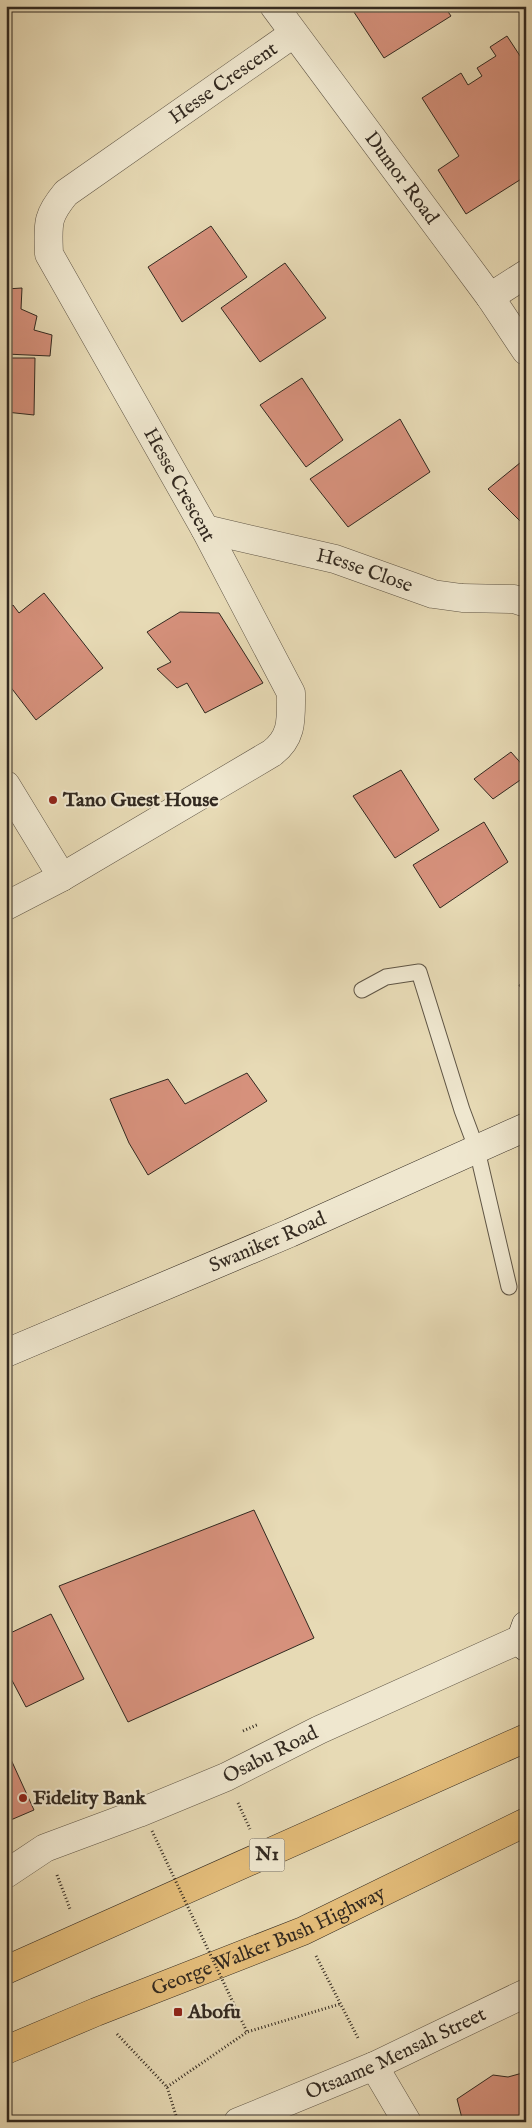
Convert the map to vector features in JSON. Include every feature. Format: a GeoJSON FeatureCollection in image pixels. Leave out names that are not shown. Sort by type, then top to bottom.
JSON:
{"type":"FeatureCollection","features":[{"type":"Feature","properties":{"kind":"highway","name":"N1"},"geometry":{"type":"LineString","coordinates":[[6,1970],[263,1857],[526,1738]]}},
{"type":"Feature","properties":{"kind":"highway","name":"George Walker Bush Highway"},"geometry":{"type":"LineString","coordinates":[[6,2050],[96,2012],[303,1931],[526,1822]]}},
{"type":"Feature","properties":{"kind":"street","name":"Dumor Road"},"geometry":{"type":"LineString","coordinates":[[274,6],[490,297],[526,351]]}},
{"type":"Feature","properties":{"kind":"street","name":"Hesse Crescent"},"geometry":{"type":"LineString","coordinates":[[6,906],[62,877],[272,753],[283,744],[287,737],[291,720],[291,693],[205,529],[49,254],[48,229],[52,210],[66,193],[293,34]]}},
{"type":"Feature","properties":{"kind":"street"},"geometry":{"type":"LineString","coordinates":[[490,297],[526,274]]}},
{"type":"Feature","properties":{"kind":"street","name":"Hesse Close"},"geometry":{"type":"LineString","coordinates":[[205,529],[335,559],[433,594],[462,598],[514,599],[526,603]]}},
{"type":"Feature","properties":{"kind":"street"},"geometry":{"type":"LineString","coordinates":[[6,785],[62,877]]}},
{"type":"Feature","properties":{"kind":"street","name":"Swaniker Road"},"geometry":{"type":"LineString","coordinates":[[6,1353],[290,1233],[526,1127]]}},
{"type":"Feature","properties":{"kind":"street","name":"Osabu Road"},"geometry":{"type":"LineString","coordinates":[[6,1874],[46,1848],[226,1777],[319,1730],[524,1637]]}},
{"type":"Feature","properties":{"kind":"street","name":"Otsaame Mensah Street"},"geometry":{"type":"LineString","coordinates":[[238,2122],[374,2066],[526,1992]]}},
{"type":"Feature","properties":{"kind":"street"},"geometry":{"type":"LineString","coordinates":[[374,2066],[408,2122]]}},
{"type":"Feature","properties":{"kind":"lane"},"geometry":{"type":"LineString","coordinates":[[362,990],[386,978],[419,972],[462,1110],[477,1150],[509,1288]]}},
{"type":"Feature","properties":{"kind":"path"},"geometry":{"type":"LineString","coordinates":[[226,1777],[263,1857]]}},
{"type":"Feature","properties":{"kind":"path"},"geometry":{"type":"LineString","coordinates":[[152,1831],[247,2032]]}},
{"type":"Feature","properties":{"kind":"path"},"geometry":{"type":"LineString","coordinates":[[46,1848],[80,1938]]}},
{"type":"Feature","properties":{"kind":"path"},"geometry":{"type":"LineString","coordinates":[[303,1931],[374,2066]]}},
{"type":"Feature","properties":{"kind":"path"},"geometry":{"type":"LineString","coordinates":[[167,2087],[247,2032],[340,2004]]}},
{"type":"Feature","properties":{"kind":"path"},"geometry":{"type":"LineString","coordinates":[[96,2012],[167,2087],[178,2122]]}},
{"type":"Feature","properties":{"kind":"building"},"geometry":{"type":"Polygon","coordinates":[[[350,6],[444,6],[451,16],[384,58],[350,6]]]}},
{"type":"Feature","properties":{"kind":"building"},"geometry":{"type":"Polygon","coordinates":[[[507,36],[526,65],[526,176],[466,214],[438,170],[459,156],[422,98],[461,73],[468,85],[482,76],[477,68],[496,56],[490,47],[507,36]]]}},
{"type":"Feature","properties":{"kind":"building"},"geometry":{"type":"Polygon","coordinates":[[[211,226],[247,277],[182,322],[148,267],[211,226]]]}},
{"type":"Feature","properties":{"kind":"building"},"geometry":{"type":"Polygon","coordinates":[[[285,263],[326,318],[260,362],[221,308],[285,263]]]}},
{"type":"Feature","properties":{"kind":"building"},"geometry":{"type":"Polygon","coordinates":[[[22,288],[21,309],[37,316],[34,330],[52,335],[50,356],[6,354],[6,289],[22,288]]]}},
{"type":"Feature","properties":{"kind":"building"},"geometry":{"type":"Polygon","coordinates":[[[6,358],[35,358],[34,415],[6,412],[6,358]]]}},
{"type":"Feature","properties":{"kind":"building"},"geometry":{"type":"Polygon","coordinates":[[[302,378],[343,440],[306,467],[260,405],[302,378]]]}},
{"type":"Feature","properties":{"kind":"building"},"geometry":{"type":"Polygon","coordinates":[[[400,419],[430,472],[348,527],[310,479],[400,419]]]}},
{"type":"Feature","properties":{"kind":"building"},"geometry":{"type":"Polygon","coordinates":[[[526,458],[526,527],[488,489],[526,458]]]}},
{"type":"Feature","properties":{"kind":"building"},"geometry":{"type":"Polygon","coordinates":[[[44,593],[103,668],[36,720],[6,681],[6,610],[13,605],[19,613],[44,593]]]}},
{"type":"Feature","properties":{"kind":"building"},"geometry":{"type":"Polygon","coordinates":[[[180,612],[219,613],[263,683],[205,713],[187,683],[177,688],[157,669],[171,662],[147,632],[180,612]]]}},
{"type":"Feature","properties":{"kind":"building"},"geometry":{"type":"Polygon","coordinates":[[[511,752],[526,769],[526,776],[493,799],[474,779],[511,752]]]}},
{"type":"Feature","properties":{"kind":"building"},"geometry":{"type":"Polygon","coordinates":[[[401,770],[439,830],[395,858],[353,796],[401,770]]]}},
{"type":"Feature","properties":{"kind":"building"},"geometry":{"type":"Polygon","coordinates":[[[484,822],[508,862],[440,908],[413,865],[484,822]]]}},
{"type":"Feature","properties":{"kind":"building"},"geometry":{"type":"Polygon","coordinates":[[[526,982],[526,997],[519,985],[526,982]]]}},
{"type":"Feature","properties":{"kind":"building"},"geometry":{"type":"Polygon","coordinates":[[[247,1073],[267,1101],[148,1175],[129,1143],[110,1099],[168,1079],[185,1104],[247,1073]]]}},
{"type":"Feature","properties":{"kind":"building"},"geometry":{"type":"Polygon","coordinates":[[[254,1510],[314,1638],[128,1722],[59,1586],[254,1510]]]}},
{"type":"Feature","properties":{"kind":"building"},"geometry":{"type":"Polygon","coordinates":[[[51,1614],[84,1679],[26,1707],[6,1669],[6,1635],[51,1614]]]}},
{"type":"Feature","properties":{"kind":"building"},"geometry":{"type":"Polygon","coordinates":[[[8,1753],[34,1810],[6,1822],[6,1754],[8,1753]]]}},
{"type":"Feature","properties":{"kind":"building"},"geometry":{"type":"Polygon","coordinates":[[[526,2072],[526,2122],[463,2122],[457,2099],[493,2075],[508,2077],[526,2072]]]}},
{"type":"Feature","properties":{"kind":"place","name":"Tano Guest House"},"geometry":{"type":"Point","coordinates":[53,800]}},
{"type":"Feature","properties":{"kind":"place","name":"Fidelity Bank"},"geometry":{"type":"Point","coordinates":[23,1798]}},
{"type":"Feature","properties":{"kind":"place","name":"Abofu"},"geometry":{"type":"Point","coordinates":[178,2012]}}]}
